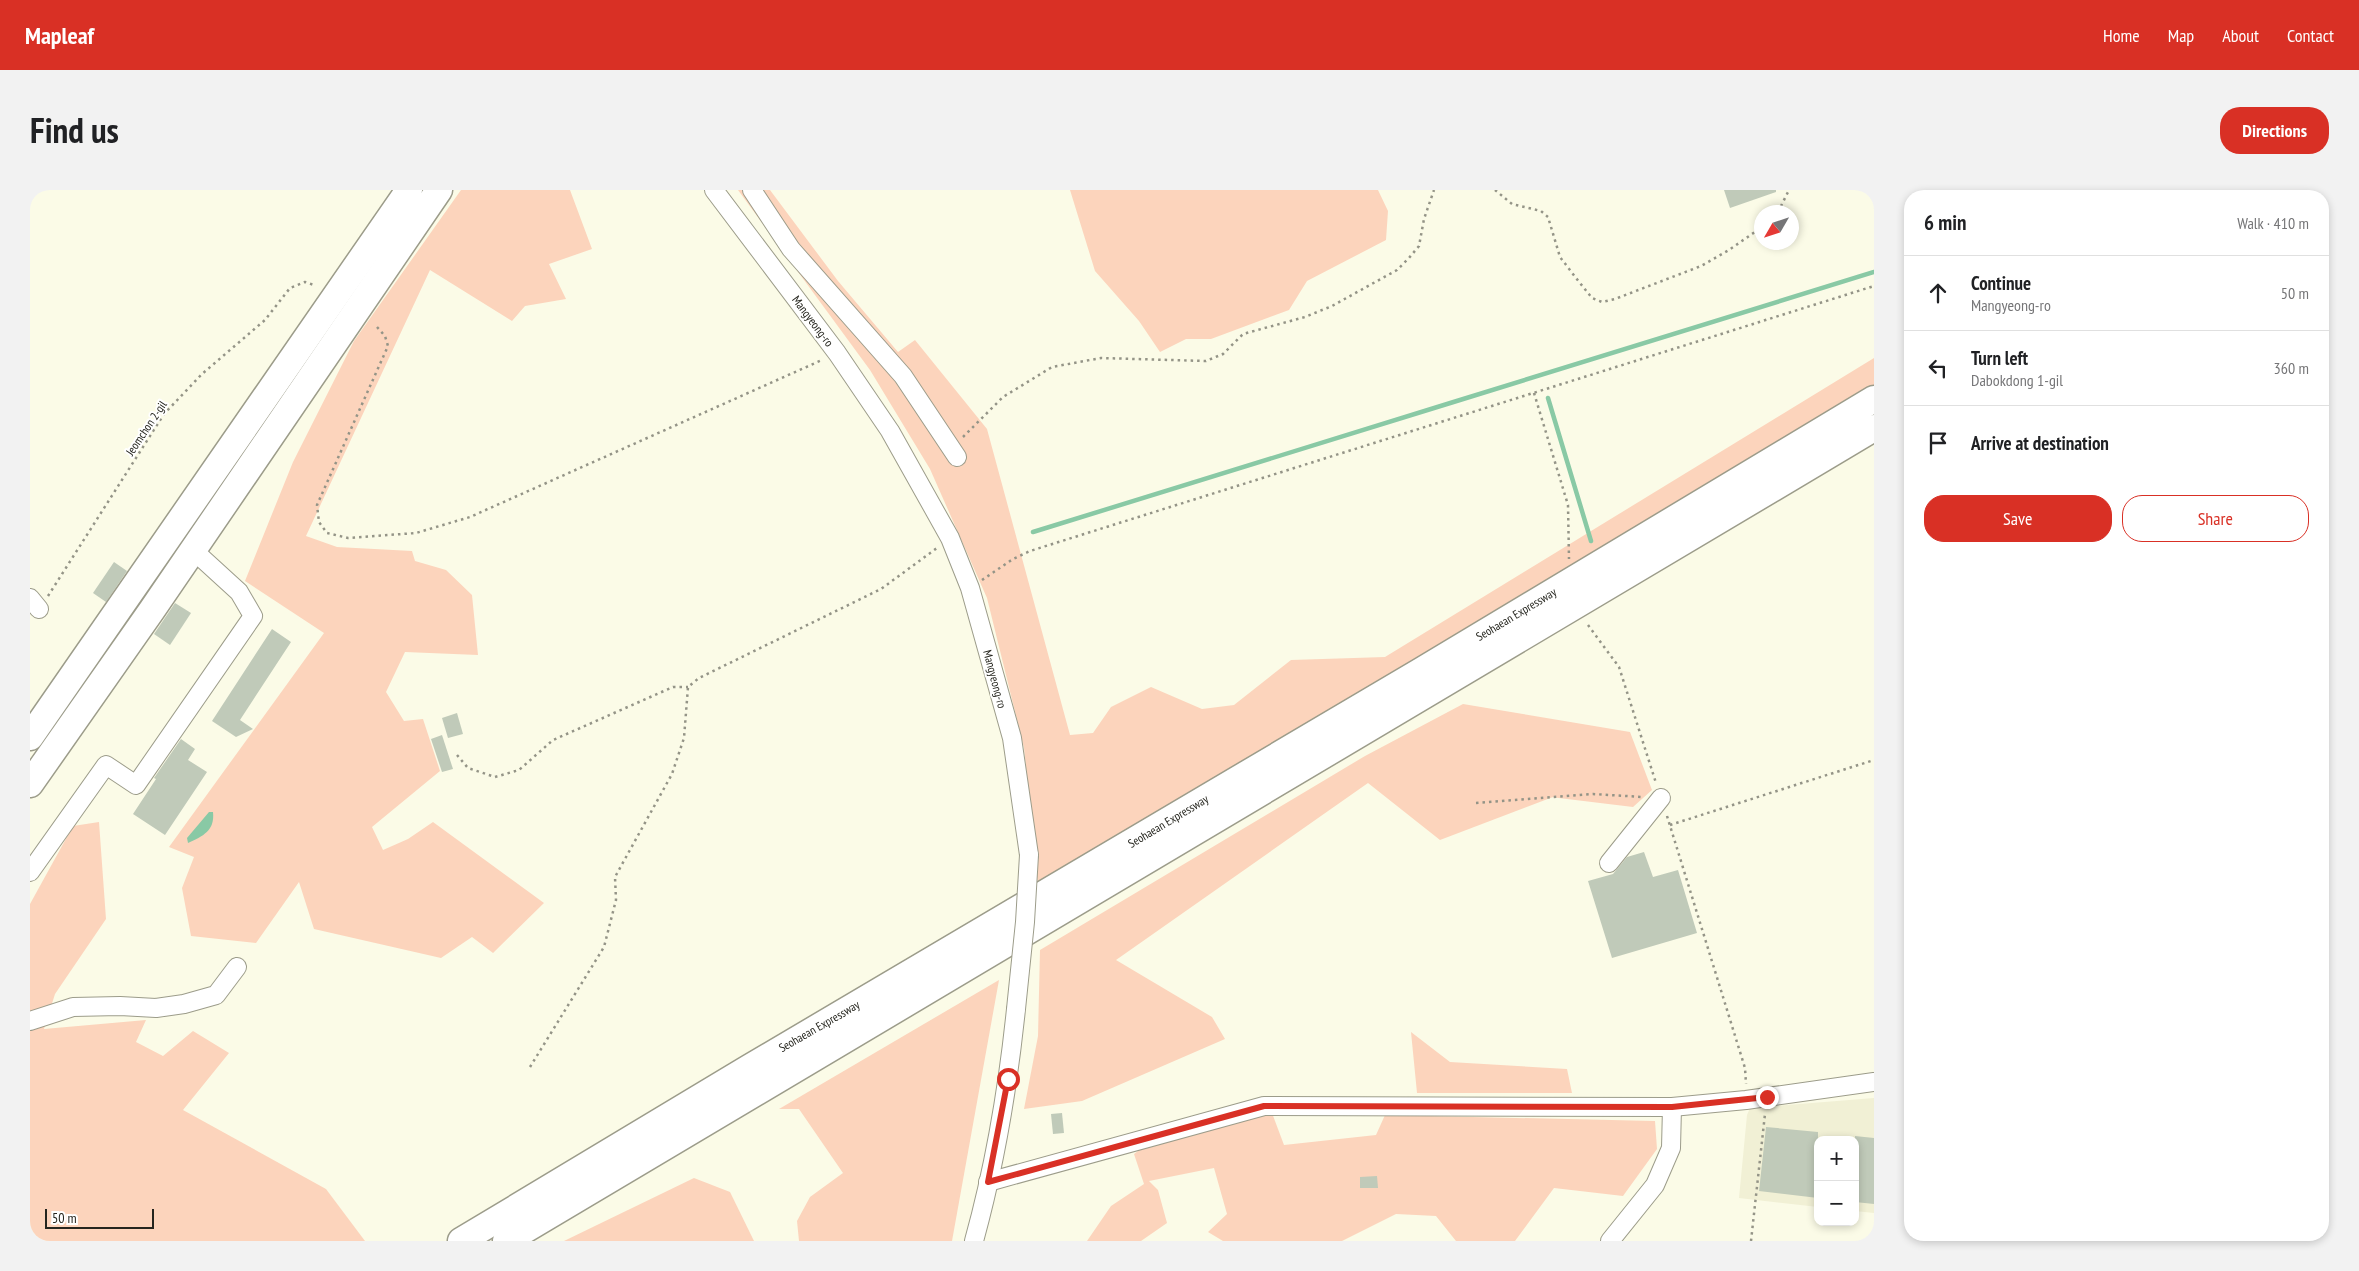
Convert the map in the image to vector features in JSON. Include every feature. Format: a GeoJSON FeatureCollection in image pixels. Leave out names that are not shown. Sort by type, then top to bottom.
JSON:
{"type":"FeatureCollection","features":[{"type":"Feature","properties":{"kind":"highway"},"geometry":{"type":"LineString","coordinates":[[30,737],[409,190]]}},
{"type":"Feature","properties":{"kind":"highway"},"geometry":{"type":"LineString","coordinates":[[30,784],[440,190]]}},
{"type":"Feature","properties":{"kind":"highway","name":"Seohaean Expressway"},"geometry":{"type":"LineString","coordinates":[[461,1241],[748,1068],[1421,671],[1874,399]]}},
{"type":"Feature","properties":{"kind":"highway","name":"Seohaean Expressway"},"geometry":{"type":"LineString","coordinates":[[506,1241],[1874,428]]}},
{"type":"Feature","properties":{"kind":"street","name":"Mangyeong-ro"},"geometry":{"type":"LineString","coordinates":[[714,190],[837,353],[890,431],[950,538],[970,588],[1012,738],[1029,855],[1025,922],[1008,1079],[988,1182],[974,1241]]}},
{"type":"Feature","properties":{"kind":"street"},"geometry":{"type":"LineString","coordinates":[[752,190],[791,249],[903,376],[953,452]]}},
{"type":"Feature","properties":{"kind":"street"},"geometry":{"type":"LineString","coordinates":[[30,872],[106,765],[136,785],[253,616],[239,592],[193,550]]}},
{"type":"Feature","properties":{"kind":"street"},"geometry":{"type":"LineString","coordinates":[[30,718],[78,670]]}},
{"type":"Feature","properties":{"kind":"street"},"geometry":{"type":"LineString","coordinates":[[1610,863],[1661,798]]}},
{"type":"Feature","properties":{"kind":"street"},"geometry":{"type":"LineString","coordinates":[[30,1021],[73,1007],[120,1006],[156,1008],[184,1004],[216,995],[237,968]]}},
{"type":"Feature","properties":{"kind":"street"},"geometry":{"type":"LineString","coordinates":[[988,1182],[1264,1106],[1672,1107],[1746,1100],[1874,1082]]}},
{"type":"Feature","properties":{"kind":"street"},"geometry":{"type":"LineString","coordinates":[[1610,1241],[1655,1185],[1671,1148],[1672,1107]]}},
{"type":"Feature","properties":{"kind":"path"},"geometry":{"type":"LineString","coordinates":[[953,452],[968,433],[1003,397],[1052,368],[1101,358],[1206,361],[1223,354],[1243,334],[1305,317],[1332,306],[1396,270],[1409,258],[1419,246],[1424,219],[1434,190]]}},
{"type":"Feature","properties":{"kind":"path"},"geometry":{"type":"LineString","coordinates":[[1495,190],[1512,204],[1541,211],[1548,217],[1560,257],[1592,298],[1602,302],[1615,299],[1700,266],[1729,250],[1754,233]]}},
{"type":"Feature","properties":{"kind":"path"},"geometry":{"type":"LineString","coordinates":[[1782,205],[1789,190]]}},
{"type":"Feature","properties":{"kind":"path","name":"Jeomchon 2-gil"},"geometry":{"type":"LineString","coordinates":[[35,603],[164,414],[202,374],[265,320],[290,288],[305,282],[314,285]]}},
{"type":"Feature","properties":{"kind":"path"},"geometry":{"type":"LineString","coordinates":[[970,588],[1030,550],[1874,286]]}},
{"type":"Feature","properties":{"kind":"path"},"geometry":{"type":"LineString","coordinates":[[377,327],[385,336],[388,346],[317,505],[319,522],[327,532],[348,538],[416,533],[470,517],[837,353]]}},
{"type":"Feature","properties":{"kind":"path"},"geometry":{"type":"LineString","coordinates":[[1534,393],[1568,505],[1569,564]]}},
{"type":"Feature","properties":{"kind":"path"},"geometry":{"type":"LineString","coordinates":[[457,756],[468,768],[495,777],[519,770],[553,740],[673,687],[688,687],[699,678],[881,589],[950,538]]}},
{"type":"Feature","properties":{"kind":"path"},"geometry":{"type":"LineString","coordinates":[[1588,625],[1618,668],[1670,825],[1746,1068],[1746,1100]]}},
{"type":"Feature","properties":{"kind":"path"},"geometry":{"type":"LineString","coordinates":[[530,1067],[604,947],[613,915],[615,877],[672,774],[684,738],[688,687]]}},
{"type":"Feature","properties":{"kind":"path"},"geometry":{"type":"LineString","coordinates":[[1670,825],[1874,760]]}},
{"type":"Feature","properties":{"kind":"path"},"geometry":{"type":"LineString","coordinates":[[1476,803],[1594,794],[1661,798]]}},
{"type":"Feature","properties":{"kind":"path"},"geometry":{"type":"LineString","coordinates":[[1751,1241],[1767,1097]]}},
{"type":"Feature","properties":{"kind":"shaded area"},"geometry":{"type":"Polygon","coordinates":[[[461,190],[570,190],[592,249],[549,264],[566,299],[525,306],[512,321],[430,270],[306,536],[337,547],[412,551],[415,561],[446,570],[472,595],[478,655],[405,652],[386,692],[404,721],[423,719],[440,771],[372,827],[383,850],[408,839],[433,822],[544,903],[493,953],[472,937],[441,958],[314,929],[299,882],[256,943],[191,936],[182,888],[194,857],[169,847],[324,633],[245,581],[293,462],[354,341],[461,190]]]}},
{"type":"Feature","properties":{"kind":"shaded area"},"geometry":{"type":"Polygon","coordinates":[[[738,190],[770,190],[838,281],[898,352],[915,340],[987,429],[1070,735],[1093,733],[1111,707],[1151,687],[1202,709],[1234,705],[1291,660],[1385,657],[1874,358],[1874,386],[1038,887],[1024,748],[987,598],[930,469],[870,370],[738,190]]]}},
{"type":"Feature","properties":{"kind":"shaded area"},"geometry":{"type":"Polygon","coordinates":[[[1070,190],[1378,190],[1388,211],[1386,240],[1307,281],[1289,310],[1211,339],[1186,339],[1160,352],[1139,321],[1095,271],[1070,190]]]}},
{"type":"Feature","properties":{"kind":"shaded area"},"geometry":{"type":"Polygon","coordinates":[[[1463,704],[1630,732],[1652,790],[1633,807],[1552,797],[1440,840],[1368,783],[1116,960],[1212,1017],[1225,1039],[1082,1101],[1024,1109],[1038,1036],[1040,950],[1365,756],[1463,704]]]}},
{"type":"Feature","properties":{"kind":"shaded area"},"geometry":{"type":"Polygon","coordinates":[[[209,812],[213,812],[210,828],[203,835],[188,843],[187,838],[209,812]]]}},
{"type":"Feature","properties":{"kind":"shaded area"},"geometry":{"type":"Polygon","coordinates":[[[99,822],[106,919],[55,994],[44,1029],[146,1020],[136,1042],[163,1056],[193,1031],[229,1053],[183,1110],[326,1189],[365,1241],[30,1241],[30,904],[73,826],[99,822]]]}},
{"type":"Feature","properties":{"kind":"shaded area"},"geometry":{"type":"Polygon","coordinates":[[[999,980],[952,1241],[799,1241],[797,1221],[810,1197],[843,1173],[799,1109],[779,1109],[999,980]]]}},
{"type":"Feature","properties":{"kind":"shaded area"},"geometry":{"type":"Polygon","coordinates":[[[1411,1032],[1450,1062],[1567,1069],[1572,1093],[1417,1093],[1411,1032]]]}},
{"type":"Feature","properties":{"kind":"shaded area"},"geometry":{"type":"Polygon","coordinates":[[[1874,1098],[1874,1213],[1859,1211],[1859,1136],[1814,1136],[1814,1207],[1739,1198],[1747,1115],[1750,1108],[1874,1098]]]}},
{"type":"Feature","properties":{"kind":"shaded area"},"geometry":{"type":"Polygon","coordinates":[[[1272,1113],[1284,1145],[1376,1135],[1385,1115],[1655,1121],[1657,1149],[1623,1196],[1554,1188],[1515,1241],[1456,1241],[1436,1216],[1396,1214],[1342,1241],[1223,1241],[1208,1232],[1227,1214],[1214,1168],[1149,1181],[1158,1190],[1167,1223],[1141,1241],[1087,1241],[1111,1206],[1144,1184],[1134,1154],[1146,1145],[1242,1117],[1272,1113]]]}},
{"type":"Feature","properties":{"kind":"shaded area"},"geometry":{"type":"Polygon","coordinates":[[[694,1178],[730,1192],[754,1241],[564,1241],[694,1178]]]}},
{"type":"Feature","properties":{"kind":"building"},"geometry":{"type":"Polygon","coordinates":[[[1724,190],[1776,190],[1776,192],[1730,208],[1724,190]]]}},
{"type":"Feature","properties":{"kind":"building"},"geometry":{"type":"Polygon","coordinates":[[[114,562],[127,571],[106,602],[93,593],[114,562]]]}},
{"type":"Feature","properties":{"kind":"building"},"geometry":{"type":"Polygon","coordinates":[[[175,603],[191,613],[170,645],[154,634],[175,603]]]}},
{"type":"Feature","properties":{"kind":"building"},"geometry":{"type":"Polygon","coordinates":[[[272,629],[291,642],[240,720],[253,729],[236,737],[212,721],[272,629]]]}},
{"type":"Feature","properties":{"kind":"building"},"geometry":{"type":"Polygon","coordinates":[[[457,713],[463,734],[448,738],[442,718],[457,713]]]}},
{"type":"Feature","properties":{"kind":"building"},"geometry":{"type":"Polygon","coordinates":[[[442,735],[453,769],[442,772],[431,739],[442,735]]]}},
{"type":"Feature","properties":{"kind":"building"},"geometry":{"type":"Polygon","coordinates":[[[181,739],[195,749],[188,760],[207,772],[165,835],[133,814],[156,779],[154,778],[181,739]]]}},
{"type":"Feature","properties":{"kind":"building"},"geometry":{"type":"Polygon","coordinates":[[[1644,852],[1653,877],[1678,870],[1697,933],[1612,958],[1588,881],[1613,874],[1627,857],[1644,852]]]}},
{"type":"Feature","properties":{"kind":"building"},"geometry":{"type":"Polygon","coordinates":[[[1062,1113],[1064,1133],[1053,1134],[1051,1114],[1062,1113]]]}},
{"type":"Feature","properties":{"kind":"building"},"geometry":{"type":"Polygon","coordinates":[[[1766,1127],[1818,1132],[1818,1136],[1814,1136],[1814,1198],[1759,1191],[1766,1127]]]}},
{"type":"Feature","properties":{"kind":"building"},"geometry":{"type":"Polygon","coordinates":[[[1859,1136],[1874,1138],[1874,1204],[1859,1202],[1859,1136]]]}},
{"type":"Feature","properties":{"kind":"building"},"geometry":{"type":"Polygon","coordinates":[[[1377,1176],[1378,1188],[1360,1188],[1360,1177],[1377,1176]]]}},
{"type":"Feature","properties":{"kind":"waterway"},"geometry":{"type":"LineString","coordinates":[[1033,532],[1874,272]]}},
{"type":"Feature","properties":{"kind":"waterway"},"geometry":{"type":"LineString","coordinates":[[1548,398],[1591,541]]}},
{"type":"Feature","properties":{"kind":"route"},"geometry":{"type":"LineString","coordinates":[[1008,1079],[988,1182],[1264,1106],[1672,1107],[1767,1097]]}}]}
